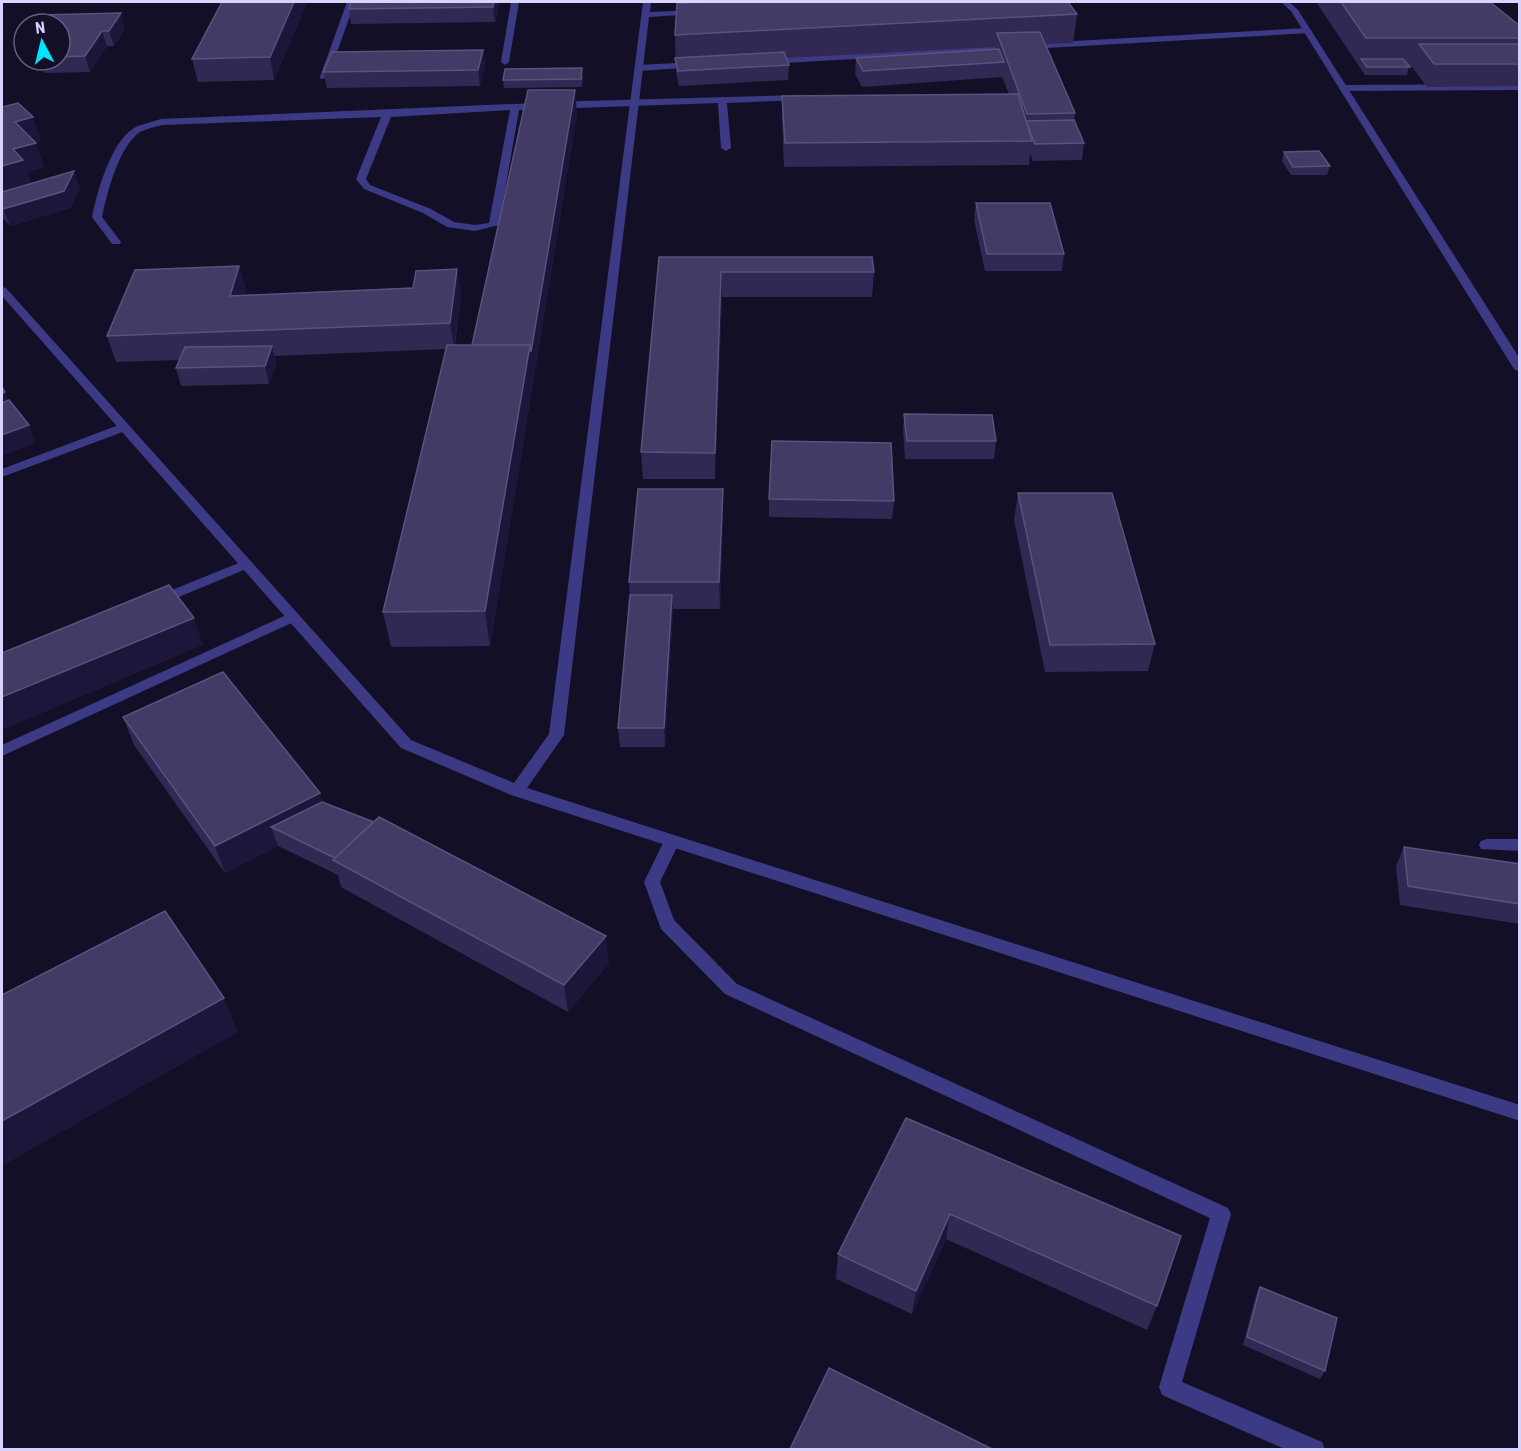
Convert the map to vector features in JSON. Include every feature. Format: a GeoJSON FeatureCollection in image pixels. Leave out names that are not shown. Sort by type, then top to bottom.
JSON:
{"type":"FeatureCollection","features":[{"type":"Feature","properties":{"kind":"street"},"geometry":{"type":"LineString","coordinates":[[324,77],[351,2]]}},
{"type":"Feature","properties":{"kind":"street"},"geometry":{"type":"LineString","coordinates":[[505,62],[515,2]]}},
{"type":"Feature","properties":{"kind":"street"},"geometry":{"type":"LineString","coordinates":[[517,791],[556,735],[647,2]]}},
{"type":"Feature","properties":{"kind":"street"},"geometry":{"type":"LineString","coordinates":[[1285,2],[1294,10],[1308,31],[1520,369]]}},
{"type":"Feature","properties":{"kind":"street"},"geometry":{"type":"LineString","coordinates":[[645,15],[704,12]]}},
{"type":"Feature","properties":{"kind":"street"},"geometry":{"type":"LineString","coordinates":[[751,62],[1308,31]]}},
{"type":"Feature","properties":{"kind":"street"},"geometry":{"type":"LineString","coordinates":[[638,68],[703,65]]}},
{"type":"Feature","properties":{"kind":"street"},"geometry":{"type":"LineString","coordinates":[[1343,88],[1520,87]]}},
{"type":"Feature","properties":{"kind":"street"},"geometry":{"type":"LineString","coordinates":[[116,242],[97,217],[102,193],[123,143],[137,130],[161,122],[814,98]]}},
{"type":"Feature","properties":{"kind":"street"},"geometry":{"type":"LineString","coordinates":[[722,100],[726,148]]}},
{"type":"Feature","properties":{"kind":"street"},"geometry":{"type":"LineString","coordinates":[[387,114],[361,179],[367,187],[427,211],[451,225],[475,228],[494,225],[515,108]]}},
{"type":"Feature","properties":{"kind":"street"},"geometry":{"type":"LineString","coordinates":[[2,290],[406,744],[517,791],[1520,1113]]}},
{"type":"Feature","properties":{"kind":"street"},"geometry":{"type":"LineString","coordinates":[[2,473],[124,427]]}},
{"type":"Feature","properties":{"kind":"street"},"geometry":{"type":"LineString","coordinates":[[143,606],[246,564]]}},
{"type":"Feature","properties":{"kind":"street"},"geometry":{"type":"LineString","coordinates":[[2,752],[293,617]]}},
{"type":"Feature","properties":{"kind":"street"},"geometry":{"type":"LineString","coordinates":[[672,841],[652,882],[667,924],[731,989],[1221,1214],[1170,1387],[1314,1449]]}},
{"type":"Feature","properties":{"kind":"street"},"geometry":{"type":"LineString","coordinates":[[1487,845],[1520,844]]}},
{"type":"Feature","properties":{"kind":"building"},"geometry":{"type":"Polygon","coordinates":[[[222,2],[294,2],[270,57],[192,59],[222,2]]]}},
{"type":"Feature","properties":{"kind":"building"},"geometry":{"type":"Polygon","coordinates":[[[351,2],[494,2],[493,7],[349,9],[351,2]]]}},
{"type":"Feature","properties":{"kind":"building"},"geometry":{"type":"Polygon","coordinates":[[[1068,2],[1077,14],[675,35],[677,3],[1068,2]]]}},
{"type":"Feature","properties":{"kind":"building"},"geometry":{"type":"Polygon","coordinates":[[[1341,2],[1490,2],[1520,26],[1520,38],[1366,38],[1341,2]]]}},
{"type":"Feature","properties":{"kind":"building"},"geometry":{"type":"Polygon","coordinates":[[[121,13],[109,31],[102,31],[85,56],[72,57],[72,14],[121,13]]]}},
{"type":"Feature","properties":{"kind":"building"},"geometry":{"type":"Polygon","coordinates":[[[1040,32],[1075,113],[1027,114],[997,33],[1040,32]]]}},
{"type":"Feature","properties":{"kind":"building"},"geometry":{"type":"Polygon","coordinates":[[[1419,44],[1520,44],[1520,64],[1434,64],[1419,44]]]}},
{"type":"Feature","properties":{"kind":"building"},"geometry":{"type":"Polygon","coordinates":[[[999,49],[1004,62],[863,71],[856,58],[999,49]]]}},
{"type":"Feature","properties":{"kind":"building"},"geometry":{"type":"Polygon","coordinates":[[[483,50],[478,70],[323,72],[332,52],[483,50]]]}},
{"type":"Feature","properties":{"kind":"building"},"geometry":{"type":"Polygon","coordinates":[[[784,52],[789,65],[678,71],[675,58],[784,52]]]}},
{"type":"Feature","properties":{"kind":"building"},"geometry":{"type":"Polygon","coordinates":[[[1361,59],[1403,59],[1410,67],[1367,67],[1361,59]]]}},
{"type":"Feature","properties":{"kind":"building"},"geometry":{"type":"Polygon","coordinates":[[[582,68],[581,79],[503,80],[505,69],[582,68]]]}},
{"type":"Feature","properties":{"kind":"building"},"geometry":{"type":"Polygon","coordinates":[[[528,90],[575,90],[531,352],[530,345],[472,345],[528,90]]]}},
{"type":"Feature","properties":{"kind":"building"},"geometry":{"type":"Polygon","coordinates":[[[1018,94],[1032,141],[785,143],[782,96],[1018,94]]]}},
{"type":"Feature","properties":{"kind":"building"},"geometry":{"type":"Polygon","coordinates":[[[18,103],[33,117],[15,122],[36,143],[13,149],[23,160],[2,166],[2,107],[18,103]]]}},
{"type":"Feature","properties":{"kind":"building"},"geometry":{"type":"Polygon","coordinates":[[[1074,120],[1084,143],[1035,144],[1026,121],[1074,120]]]}},
{"type":"Feature","properties":{"kind":"building"},"geometry":{"type":"Polygon","coordinates":[[[1319,151],[1330,166],[1293,167],[1284,152],[1319,151]]]}},
{"type":"Feature","properties":{"kind":"building"},"geometry":{"type":"Polygon","coordinates":[[[74,171],[64,191],[3,209],[2,192],[74,171]]]}},
{"type":"Feature","properties":{"kind":"building"},"geometry":{"type":"Polygon","coordinates":[[[976,203],[1050,203],[1064,254],[987,254],[976,203]]]}},
{"type":"Feature","properties":{"kind":"building"},"geometry":{"type":"Polygon","coordinates":[[[659,257],[872,257],[874,272],[721,272],[715,453],[641,452],[659,257]]]}},
{"type":"Feature","properties":{"kind":"building"},"geometry":{"type":"Polygon","coordinates":[[[239,266],[230,296],[413,288],[416,271],[457,269],[450,323],[107,336],[135,270],[239,266]]]}},
{"type":"Feature","properties":{"kind":"building"},"geometry":{"type":"Polygon","coordinates":[[[447,345],[530,345],[485,611],[383,612],[447,345]]]}},
{"type":"Feature","properties":{"kind":"building"},"geometry":{"type":"Polygon","coordinates":[[[272,346],[265,366],[176,368],[185,347],[272,346]]]}},
{"type":"Feature","properties":{"kind":"building"},"geometry":{"type":"Polygon","coordinates":[[[9,400],[29,425],[2,435],[2,403],[9,400]]]}},
{"type":"Feature","properties":{"kind":"building"},"geometry":{"type":"Polygon","coordinates":[[[904,414],[992,415],[996,441],[907,441],[904,414]]]}},
{"type":"Feature","properties":{"kind":"building"},"geometry":{"type":"Polygon","coordinates":[[[772,441],[891,443],[894,501],[769,499],[772,441]]]}},
{"type":"Feature","properties":{"kind":"building"},"geometry":{"type":"Polygon","coordinates":[[[638,489],[723,489],[719,582],[629,582],[638,489]]]}},
{"type":"Feature","properties":{"kind":"building"},"geometry":{"type":"Polygon","coordinates":[[[1018,493],[1112,493],[1155,644],[1050,645],[1018,493]]]}},
{"type":"Feature","properties":{"kind":"building"},"geometry":{"type":"Polygon","coordinates":[[[169,585],[194,618],[2,697],[2,653],[169,585]]]}},
{"type":"Feature","properties":{"kind":"building"},"geometry":{"type":"Polygon","coordinates":[[[630,595],[672,595],[664,728],[618,728],[630,595]]]}},
{"type":"Feature","properties":{"kind":"building"},"geometry":{"type":"Polygon","coordinates":[[[223,672],[320,793],[215,846],[123,717],[223,672]]]}},
{"type":"Feature","properties":{"kind":"building"},"geometry":{"type":"Polygon","coordinates":[[[322,802],[374,822],[335,858],[271,827],[322,802]]]}},
{"type":"Feature","properties":{"kind":"building"},"geometry":{"type":"Polygon","coordinates":[[[379,817],[606,936],[564,985],[333,860],[379,817]]]}},
{"type":"Feature","properties":{"kind":"building"},"geometry":{"type":"Polygon","coordinates":[[[1404,847],[1520,864],[1520,904],[1408,886],[1404,847]]]}},
{"type":"Feature","properties":{"kind":"building"},"geometry":{"type":"Polygon","coordinates":[[[165,911],[224,998],[2,1121],[2,995],[165,911]]]}},
{"type":"Feature","properties":{"kind":"building"},"geometry":{"type":"Polygon","coordinates":[[[906,1118],[1181,1236],[1157,1306],[950,1214],[916,1291],[838,1254],[906,1118]]]}},
{"type":"Feature","properties":{"kind":"building"},"geometry":{"type":"Polygon","coordinates":[[[1260,1287],[1337,1318],[1325,1371],[1247,1337],[1260,1287]]]}},
{"type":"Feature","properties":{"kind":"building"},"geometry":{"type":"Polygon","coordinates":[[[829,1368],[992,1449],[790,1449],[829,1368]]]}}]}
